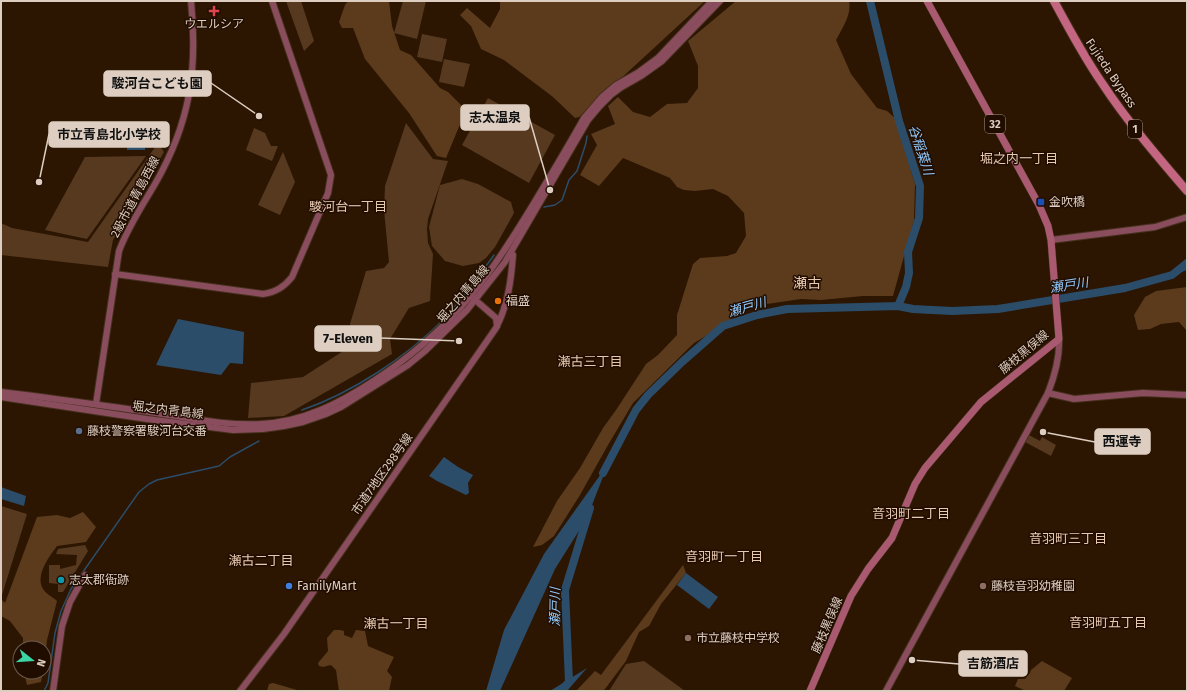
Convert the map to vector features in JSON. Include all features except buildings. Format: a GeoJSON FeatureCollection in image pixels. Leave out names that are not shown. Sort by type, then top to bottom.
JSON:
{"type":"FeatureCollection","features":[{"type":"Feature","properties":{"kind":"highway","name":"Fujieda Bypass"},"geometry":{"type":"LineString","coordinates":[[1054,1],[1074,39],[1131,124],[1187,190]]}},
{"type":"Feature","properties":{"kind":"main road","name":"藤枝黒俣線"},"geometry":{"type":"LineString","coordinates":[[810,691],[851,596],[868,569],[892,538],[915,484],[925,468],[981,402],[1059,339],[1052,250],[1048,226],[1039,205],[927,1]]}},
{"type":"Feature","properties":{"kind":"street","name":"2級市道青島西線"},"geometry":{"type":"LineString","coordinates":[[96,404],[119,251],[128,228],[168,160],[185,113],[190,92],[193,64],[191,1]]}},
{"type":"Feature","properties":{"kind":"street"},"geometry":{"type":"LineString","coordinates":[[115,274],[263,294],[278,290],[288,283],[292,277],[328,193],[330,175],[272,1]]}},
{"type":"Feature","properties":{"kind":"street","name":"堀之内青島線"},"geometry":{"type":"LineString","coordinates":[[1,392],[96,404],[234,425],[283,422],[300,418],[337,404],[403,361],[445,324],[470,295],[511,240],[584,118],[593,106],[616,85],[639,72],[658,58],[712,1]]}},
{"type":"Feature","properties":{"kind":"street","name":"堀之内青島線"},"geometry":{"type":"LineString","coordinates":[[1,398],[233,430],[263,429],[303,422],[341,407],[408,365],[449,329],[476,300],[505,262],[588,120],[616,91],[662,61],[720,1]]}},
{"type":"Feature","properties":{"kind":"street"},"geometry":{"type":"LineString","coordinates":[[1051,240],[1155,227],[1187,217]]}},
{"type":"Feature","properties":{"kind":"street","name":"市道7地区298号線"},"geometry":{"type":"LineString","coordinates":[[240,691],[284,634],[497,326],[505,308],[509,291],[513,255]]}},
{"type":"Feature","properties":{"kind":"street"},"geometry":{"type":"LineString","coordinates":[[470,295],[496,318],[497,326]]}},
{"type":"Feature","properties":{"kind":"street"},"geometry":{"type":"LineString","coordinates":[[886,691],[1048,393],[1056,369],[1059,339]]}},
{"type":"Feature","properties":{"kind":"street"},"geometry":{"type":"LineString","coordinates":[[1048,393],[1074,399],[1143,393],[1187,395]]}},
{"type":"Feature","properties":{"kind":"street"},"geometry":{"type":"LineString","coordinates":[[53,691],[62,626],[70,602],[85,575]]}},
{"type":"Feature","properties":{"kind":"shaded area"},"geometry":{"type":"Polygon","coordinates":[[[286,1],[301,1],[314,41],[304,51],[286,1]]]}},
{"type":"Feature","properties":{"kind":"shaded area"},"geometry":{"type":"Polygon","coordinates":[[[348,1],[389,1],[392,26],[400,50],[411,55],[440,88],[448,92],[466,110],[446,158],[437,156],[409,113],[365,59],[353,28],[342,28],[339,22],[348,1]]]}},
{"type":"Feature","properties":{"kind":"shaded area"},"geometry":{"type":"Polygon","coordinates":[[[403,1],[426,1],[417,39],[394,33],[403,1]]]}},
{"type":"Feature","properties":{"kind":"shaded area"},"geometry":{"type":"Polygon","coordinates":[[[500,1],[705,1],[579,117],[575,118],[553,97],[504,60],[481,49],[471,26],[460,15],[467,8],[490,28],[500,9],[500,1]]]}},
{"type":"Feature","properties":{"kind":"shaded area"},"geometry":{"type":"Polygon","coordinates":[[[736,1],[849,1],[850,6],[848,16],[836,40],[851,74],[877,108],[887,111],[895,118],[915,184],[914,220],[893,296],[863,296],[821,300],[801,299],[746,307],[723,326],[694,343],[633,403],[580,495],[554,536],[542,545],[533,547],[557,501],[580,468],[603,428],[646,364],[658,355],[677,335],[677,315],[693,264],[700,258],[727,256],[736,253],[746,236],[744,213],[728,196],[713,189],[695,191],[684,190],[677,187],[670,178],[623,158],[599,186],[580,175],[597,145],[591,134],[615,124],[608,106],[618,97],[633,112],[650,117],[667,104],[687,103],[698,88],[698,66],[688,41],[736,1]]]}},
{"type":"Feature","properties":{"kind":"shaded area"},"geometry":{"type":"Polygon","coordinates":[[[422,34],[447,39],[442,62],[417,57],[422,34]]]}},
{"type":"Feature","properties":{"kind":"shaded area"},"geometry":{"type":"Polygon","coordinates":[[[444,59],[470,64],[464,87],[439,82],[444,59]]]}},
{"type":"Feature","properties":{"kind":"shaded area"},"geometry":{"type":"Polygon","coordinates":[[[488,98],[555,135],[529,183],[462,145],[488,98]]]}},
{"type":"Feature","properties":{"kind":"shaded area"},"geometry":{"type":"Polygon","coordinates":[[[406,123],[433,159],[448,161],[428,219],[428,243],[433,254],[430,301],[409,308],[390,339],[392,354],[284,416],[248,418],[251,383],[303,377],[354,344],[350,324],[366,271],[384,268],[389,262],[384,210],[385,186],[406,123]]]}},
{"type":"Feature","properties":{"kind":"shaded area"},"geometry":{"type":"Polygon","coordinates":[[[254,128],[265,133],[271,146],[278,146],[272,161],[246,150],[254,128]]]}},
{"type":"Feature","properties":{"kind":"shaded area"},"geometry":{"type":"Polygon","coordinates":[[[158,143],[164,152],[113,240],[108,267],[1,255],[1,225],[3,224],[12,228],[88,242],[158,143]]]}},
{"type":"Feature","properties":{"kind":"shaded area"},"geometry":{"type":"Polygon","coordinates":[[[283,152],[295,182],[280,215],[258,205],[283,152]]]}},
{"type":"Feature","properties":{"kind":"shaded area"},"geometry":{"type":"Polygon","coordinates":[[[146,156],[87,239],[45,230],[85,157],[146,156]]]}},
{"type":"Feature","properties":{"kind":"shaded area"},"geometry":{"type":"Polygon","coordinates":[[[462,179],[478,184],[511,202],[514,213],[495,247],[486,258],[479,263],[463,266],[445,261],[432,246],[429,227],[440,185],[462,179]]]}},
{"type":"Feature","properties":{"kind":"shaded area"},"geometry":{"type":"Polygon","coordinates":[[[1187,287],[1187,331],[1179,322],[1161,324],[1150,329],[1138,330],[1134,315],[1145,297],[1156,291],[1187,287]]]}},
{"type":"Feature","properties":{"kind":"shaded area"},"geometry":{"type":"Polygon","coordinates":[[[1029,435],[1040,441],[1042,437],[1056,445],[1051,456],[1025,442],[1029,435]]]}},
{"type":"Feature","properties":{"kind":"shaded area"},"geometry":{"type":"Polygon","coordinates":[[[1,506],[27,514],[2,595],[1,595],[1,506]]]}},
{"type":"Feature","properties":{"kind":"shaded area"},"geometry":{"type":"Polygon","coordinates":[[[83,512],[96,527],[86,542],[57,546],[47,561],[42,572],[41,584],[43,589],[57,601],[47,640],[23,640],[10,621],[1,616],[1,599],[5,603],[37,517],[57,515],[70,518],[83,512]]]}},
{"type":"Feature","properties":{"kind":"shaded area"},"geometry":{"type":"Polygon","coordinates":[[[85,545],[88,551],[63,592],[58,592],[58,584],[49,583],[49,565],[60,565],[60,569],[76,565],[77,555],[56,554],[58,549],[85,545]]]}},
{"type":"Feature","properties":{"kind":"shaded area"},"geometry":{"type":"Polygon","coordinates":[[[683,565],[686,573],[661,604],[649,626],[639,632],[626,661],[605,689],[602,691],[576,691],[595,671],[601,675],[683,565]]]}},
{"type":"Feature","properties":{"kind":"shaded area"},"geometry":{"type":"Polygon","coordinates":[[[334,630],[344,631],[344,635],[352,638],[356,630],[365,631],[368,646],[394,657],[387,671],[392,677],[389,691],[339,691],[336,670],[331,665],[323,667],[319,666],[318,663],[328,651],[327,638],[334,630]]]}},
{"type":"Feature","properties":{"kind":"shaded area"},"geometry":{"type":"Polygon","coordinates":[[[644,661],[685,691],[609,691],[626,664],[644,661]]]}},
{"type":"Feature","properties":{"kind":"shaded area"},"geometry":{"type":"Polygon","coordinates":[[[1042,661],[1072,678],[1064,691],[1026,691],[1015,686],[1018,679],[1025,679],[1031,670],[1042,661]]]}},
{"type":"Feature","properties":{"kind":"shaded area"},"geometry":{"type":"Polygon","coordinates":[[[26,680],[41,680],[41,682],[27,685],[26,680]]]}},
{"type":"Feature","properties":{"kind":"shaded area"},"geometry":{"type":"Polygon","coordinates":[[[273,683],[298,691],[267,691],[269,684],[273,683]]]}},
{"type":"Feature","properties":{"kind":"water"},"geometry":{"type":"Polygon","coordinates":[[[127,140],[145,140],[145,150],[127,150],[127,140]]]}},
{"type":"Feature","properties":{"kind":"water"},"geometry":{"type":"Polygon","coordinates":[[[178,319],[244,332],[243,364],[230,363],[221,375],[156,365],[178,319]]]}},
{"type":"Feature","properties":{"kind":"water"},"geometry":{"type":"Polygon","coordinates":[[[444,457],[473,475],[468,483],[469,493],[466,495],[429,476],[444,457]]]}},
{"type":"Feature","properties":{"kind":"water"},"geometry":{"type":"Polygon","coordinates":[[[608,464],[587,518],[555,569],[500,691],[486,691],[504,630],[544,554],[608,464]]]}},
{"type":"Feature","properties":{"kind":"water"},"geometry":{"type":"Polygon","coordinates":[[[1,487],[26,496],[24,506],[1,499],[1,487]]]}},
{"type":"Feature","properties":{"kind":"water"},"geometry":{"type":"Polygon","coordinates":[[[686,573],[718,597],[709,609],[677,585],[686,573]]]}},
{"type":"Feature","properties":{"kind":"water"},"geometry":{"type":"Polygon","coordinates":[[[587,668],[567,691],[550,691],[587,668]]]}},
{"type":"Feature","properties":{"kind":"waterway","name":"谷稲葉川"},"geometry":{"type":"LineString","coordinates":[[870,1],[899,121],[920,186],[919,218],[908,252],[909,273],[906,287],[898,306]]}},
{"type":"Feature","properties":{"kind":"waterway"},"geometry":{"type":"LineString","coordinates":[[544,207],[555,205],[562,200],[569,180],[577,171],[587,136]]}},
{"type":"Feature","properties":{"kind":"waterway"},"geometry":{"type":"LineString","coordinates":[[302,410],[321,403],[359,384],[412,347],[443,320],[470,288],[494,255]]}},
{"type":"Feature","properties":{"kind":"waterway","name":"瀬戸川"},"geometry":{"type":"LineString","coordinates":[[603,473],[636,410],[648,395],[682,362],[723,326],[757,315],[787,309],[898,306],[913,309],[952,311],[998,309],[1125,288],[1172,275],[1187,263]]}},
{"type":"Feature","properties":{"kind":"waterway","name":"瀬戸川"},"geometry":{"type":"LineString","coordinates":[[1172,275],[1187,269]]}},
{"type":"Feature","properties":{"kind":"waterway"},"geometry":{"type":"LineString","coordinates":[[44,691],[48,683],[55,633],[61,611],[71,589],[139,492],[157,480],[219,466],[230,457],[259,441]]}},
{"type":"Feature","properties":{"kind":"waterway","name":"瀬戸川"},"geometry":{"type":"LineString","coordinates":[[561,691],[569,682],[565,590],[590,508]]}},
{"type":"Feature","properties":{"kind":"place","name":"ウエルシア"},"geometry":{"type":"Point","coordinates":[214,11]}},
{"type":"Feature","properties":{"kind":"place","name":"駿河台こども園"},"geometry":{"type":"Point","coordinates":[259,116]}},
{"type":"Feature","properties":{"kind":"place","name":"市立青島北小学校"},"geometry":{"type":"Point","coordinates":[39,182]}},
{"type":"Feature","properties":{"kind":"place","name":"志太温泉"},"geometry":{"type":"Point","coordinates":[550,190]}},
{"type":"Feature","properties":{"kind":"place","name":"金吹橋"},"geometry":{"type":"Point","coordinates":[1041,202]}},
{"type":"Feature","properties":{"kind":"place","name":"福盛"},"geometry":{"type":"Point","coordinates":[498,301]}},
{"type":"Feature","properties":{"kind":"place","name":"7-Eleven"},"geometry":{"type":"Point","coordinates":[459,341]}},
{"type":"Feature","properties":{"kind":"place","name":"藤枝警察署駿河台交番"},"geometry":{"type":"Point","coordinates":[79,431]}},
{"type":"Feature","properties":{"kind":"place","name":"西運寺"},"geometry":{"type":"Point","coordinates":[1043,432]}},
{"type":"Feature","properties":{"kind":"place","name":"志太郡衙跡"},"geometry":{"type":"Point","coordinates":[61,580]}},
{"type":"Feature","properties":{"kind":"place","name":"FamilyMart"},"geometry":{"type":"Point","coordinates":[289,586]}},
{"type":"Feature","properties":{"kind":"place","name":"藤枝音羽幼稚園"},"geometry":{"type":"Point","coordinates":[983,586]}},
{"type":"Feature","properties":{"kind":"place","name":"市立藤枝中学校"},"geometry":{"type":"Point","coordinates":[688,638]}},
{"type":"Feature","properties":{"kind":"place","name":"吉筋酒店"},"geometry":{"type":"Point","coordinates":[912,660]}},
{"type":"Feature","properties":{"kind":"district","name":"堀之内一丁目"},"geometry":{"type":"Point","coordinates":[1019,158]}},
{"type":"Feature","properties":{"kind":"district","name":"駿河台一丁目"},"geometry":{"type":"Point","coordinates":[348,206]}},
{"type":"Feature","properties":{"kind":"district","name":"瀬古"},"geometry":{"type":"Point","coordinates":[807,283]}},
{"type":"Feature","properties":{"kind":"district","name":"瀬古三丁目"},"geometry":{"type":"Point","coordinates":[590,361]}},
{"type":"Feature","properties":{"kind":"district","name":"音羽町二丁目"},"geometry":{"type":"Point","coordinates":[911,513]}},
{"type":"Feature","properties":{"kind":"district","name":"音羽町三丁目"},"geometry":{"type":"Point","coordinates":[1068,538]}},
{"type":"Feature","properties":{"kind":"district","name":"音羽町一丁目"},"geometry":{"type":"Point","coordinates":[724,556]}},
{"type":"Feature","properties":{"kind":"district","name":"瀬古二丁目"},"geometry":{"type":"Point","coordinates":[261,560]}},
{"type":"Feature","properties":{"kind":"district","name":"音羽町五丁目"},"geometry":{"type":"Point","coordinates":[1108,622]}},
{"type":"Feature","properties":{"kind":"district","name":"瀬古一丁目"},"geometry":{"type":"Point","coordinates":[396,623]}}]}
